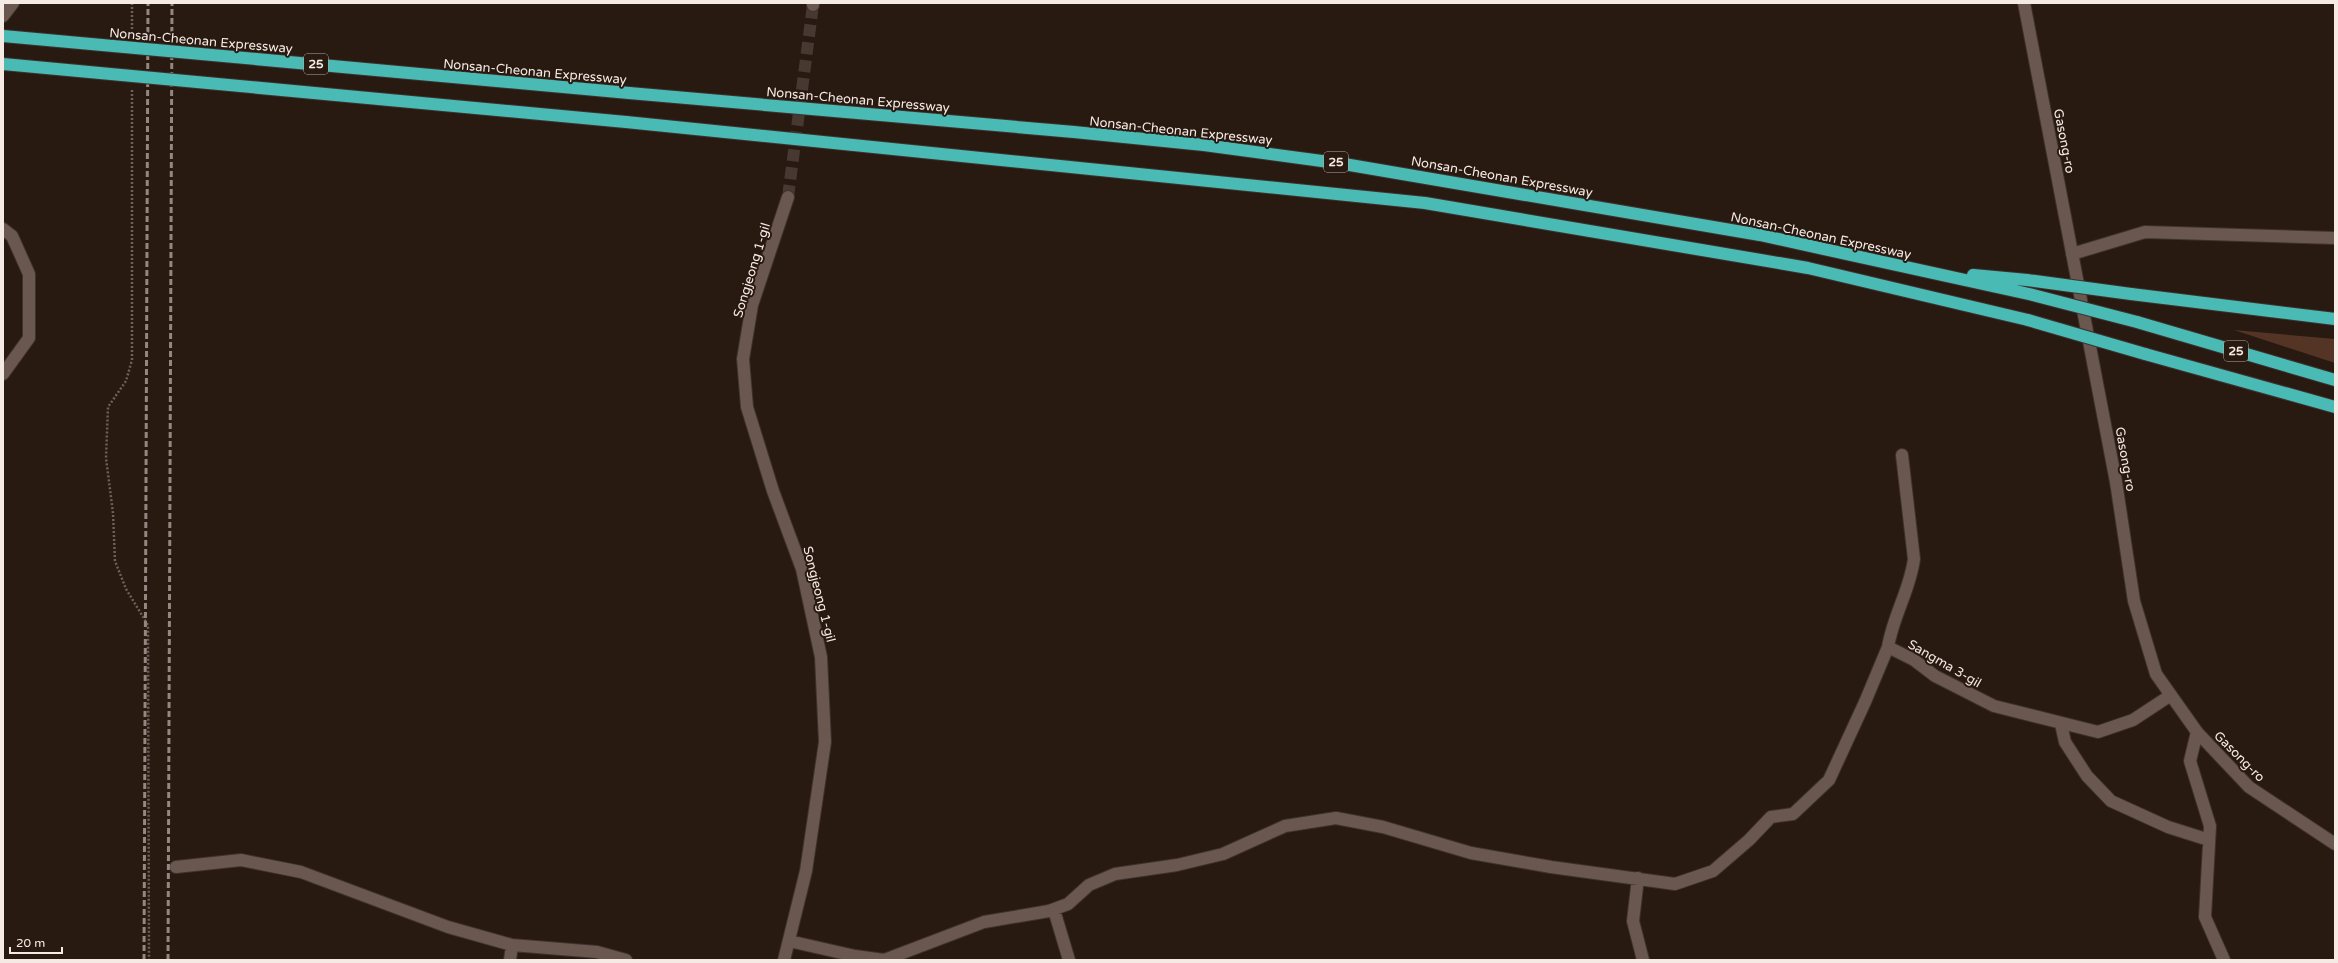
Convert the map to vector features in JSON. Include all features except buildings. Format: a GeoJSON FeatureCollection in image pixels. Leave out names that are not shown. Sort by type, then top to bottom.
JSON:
{"type":"FeatureCollection","features":[{"type":"Feature","properties":{"kind":"highway","name":"Nonsan-Cheonan Expressway"},"geometry":{"type":"LineString","coordinates":[[3,36],[1074,132],[1204,145],[1344,164],[1760,235],[2033,295],[2137,322],[2335,380]]}},
{"type":"Feature","properties":{"kind":"highway","name":"25"},"geometry":{"type":"LineString","coordinates":[[3,64],[626,122],[1425,203],[1808,268],[2028,320],[2335,407]]}},
{"type":"Feature","properties":{"kind":"highway"},"geometry":{"type":"LineString","coordinates":[[1920,270],[2027,280],[2335,319]]}},
{"type":"Feature","properties":{"kind":"street"},"geometry":{"type":"LineString","coordinates":[[3,16],[13,3]]}},
{"type":"Feature","properties":{"kind":"street","name":"Gasong-ro"},"geometry":{"type":"LineString","coordinates":[[2024,3],[2116,482],[2134,601],[2156,674],[2197,732],[2249,787],[2335,844]]}},
{"type":"Feature","properties":{"kind":"street","name":"Songjeong 1-gil"},"geometry":{"type":"LineString","coordinates":[[784,960],[806,871],[825,742],[821,657],[802,569],[773,491],[747,407],[743,359],[752,305],[788,197]]}},
{"type":"Feature","properties":{"kind":"street"},"geometry":{"type":"LineString","coordinates":[[3,229],[12,236],[29,274],[29,338],[3,374]]}},
{"type":"Feature","properties":{"kind":"street"},"geometry":{"type":"LineString","coordinates":[[2072,254],[2145,232],[2335,238]]}},
{"type":"Feature","properties":{"kind":"street","name":"Sangma 3-gil"},"geometry":{"type":"LineString","coordinates":[[1902,455],[1914,559],[1912,576],[1890,633],[1888,647],[1914,660],[1935,676],[1994,706],[2061,724],[2098,732],[2133,720],[2171,695]]}},
{"type":"Feature","properties":{"kind":"street"},"geometry":{"type":"LineString","coordinates":[[789,940],[855,956],[884,960],[984,922],[1054,910],[1068,904],[1089,885],[1115,874],[1177,865],[1223,854],[1286,826],[1336,818],[1383,827],[1471,853],[1551,867],[1675,884],[1713,871],[1749,840],[1771,817],[1793,814],[1829,780],[1865,702],[1888,647]]}},
{"type":"Feature","properties":{"kind":"street"},"geometry":{"type":"LineString","coordinates":[[2061,724],[2065,742],[2083,771],[2111,801],[2168,827],[2210,840]]}},
{"type":"Feature","properties":{"kind":"street"},"geometry":{"type":"LineString","coordinates":[[2197,732],[2190,762],[2210,826],[2205,917],[2224,960]]}},
{"type":"Feature","properties":{"kind":"street"},"geometry":{"type":"LineString","coordinates":[[176,867],[241,860],[301,872],[448,927],[512,945],[597,952],[626,960]]}},
{"type":"Feature","properties":{"kind":"street"},"geometry":{"type":"LineString","coordinates":[[1638,878],[1633,921],[1644,960]]}},
{"type":"Feature","properties":{"kind":"street"},"geometry":{"type":"LineString","coordinates":[[1054,910],[1069,960]]}},
{"type":"Feature","properties":{"kind":"street"},"geometry":{"type":"LineString","coordinates":[[510,960],[512,945]]}},
{"type":"Feature","properties":{"kind":"path"},"geometry":{"type":"LineString","coordinates":[[132,3],[132,40]]}},
{"type":"Feature","properties":{"kind":"path"},"geometry":{"type":"LineString","coordinates":[[132,85],[132,360],[126,381],[108,407],[106,458],[113,513],[115,560],[126,589],[148,625],[149,960]]}},
{"type":"Feature","properties":{"kind":"shaded area"},"geometry":{"type":"Polygon","coordinates":[[[2234,330],[2335,339],[2335,363],[2234,330]]]}},
{"type":"Feature","properties":{"kind":"tunnel"},"geometry":{"type":"LineString","coordinates":[[788,197],[813,5]]}},
{"type":"Feature","properties":{"kind":"railway"},"geometry":{"type":"LineString","coordinates":[[144,960],[148,3]]}},
{"type":"Feature","properties":{"kind":"railway"},"geometry":{"type":"LineString","coordinates":[[168,960],[172,3]]}}]}
